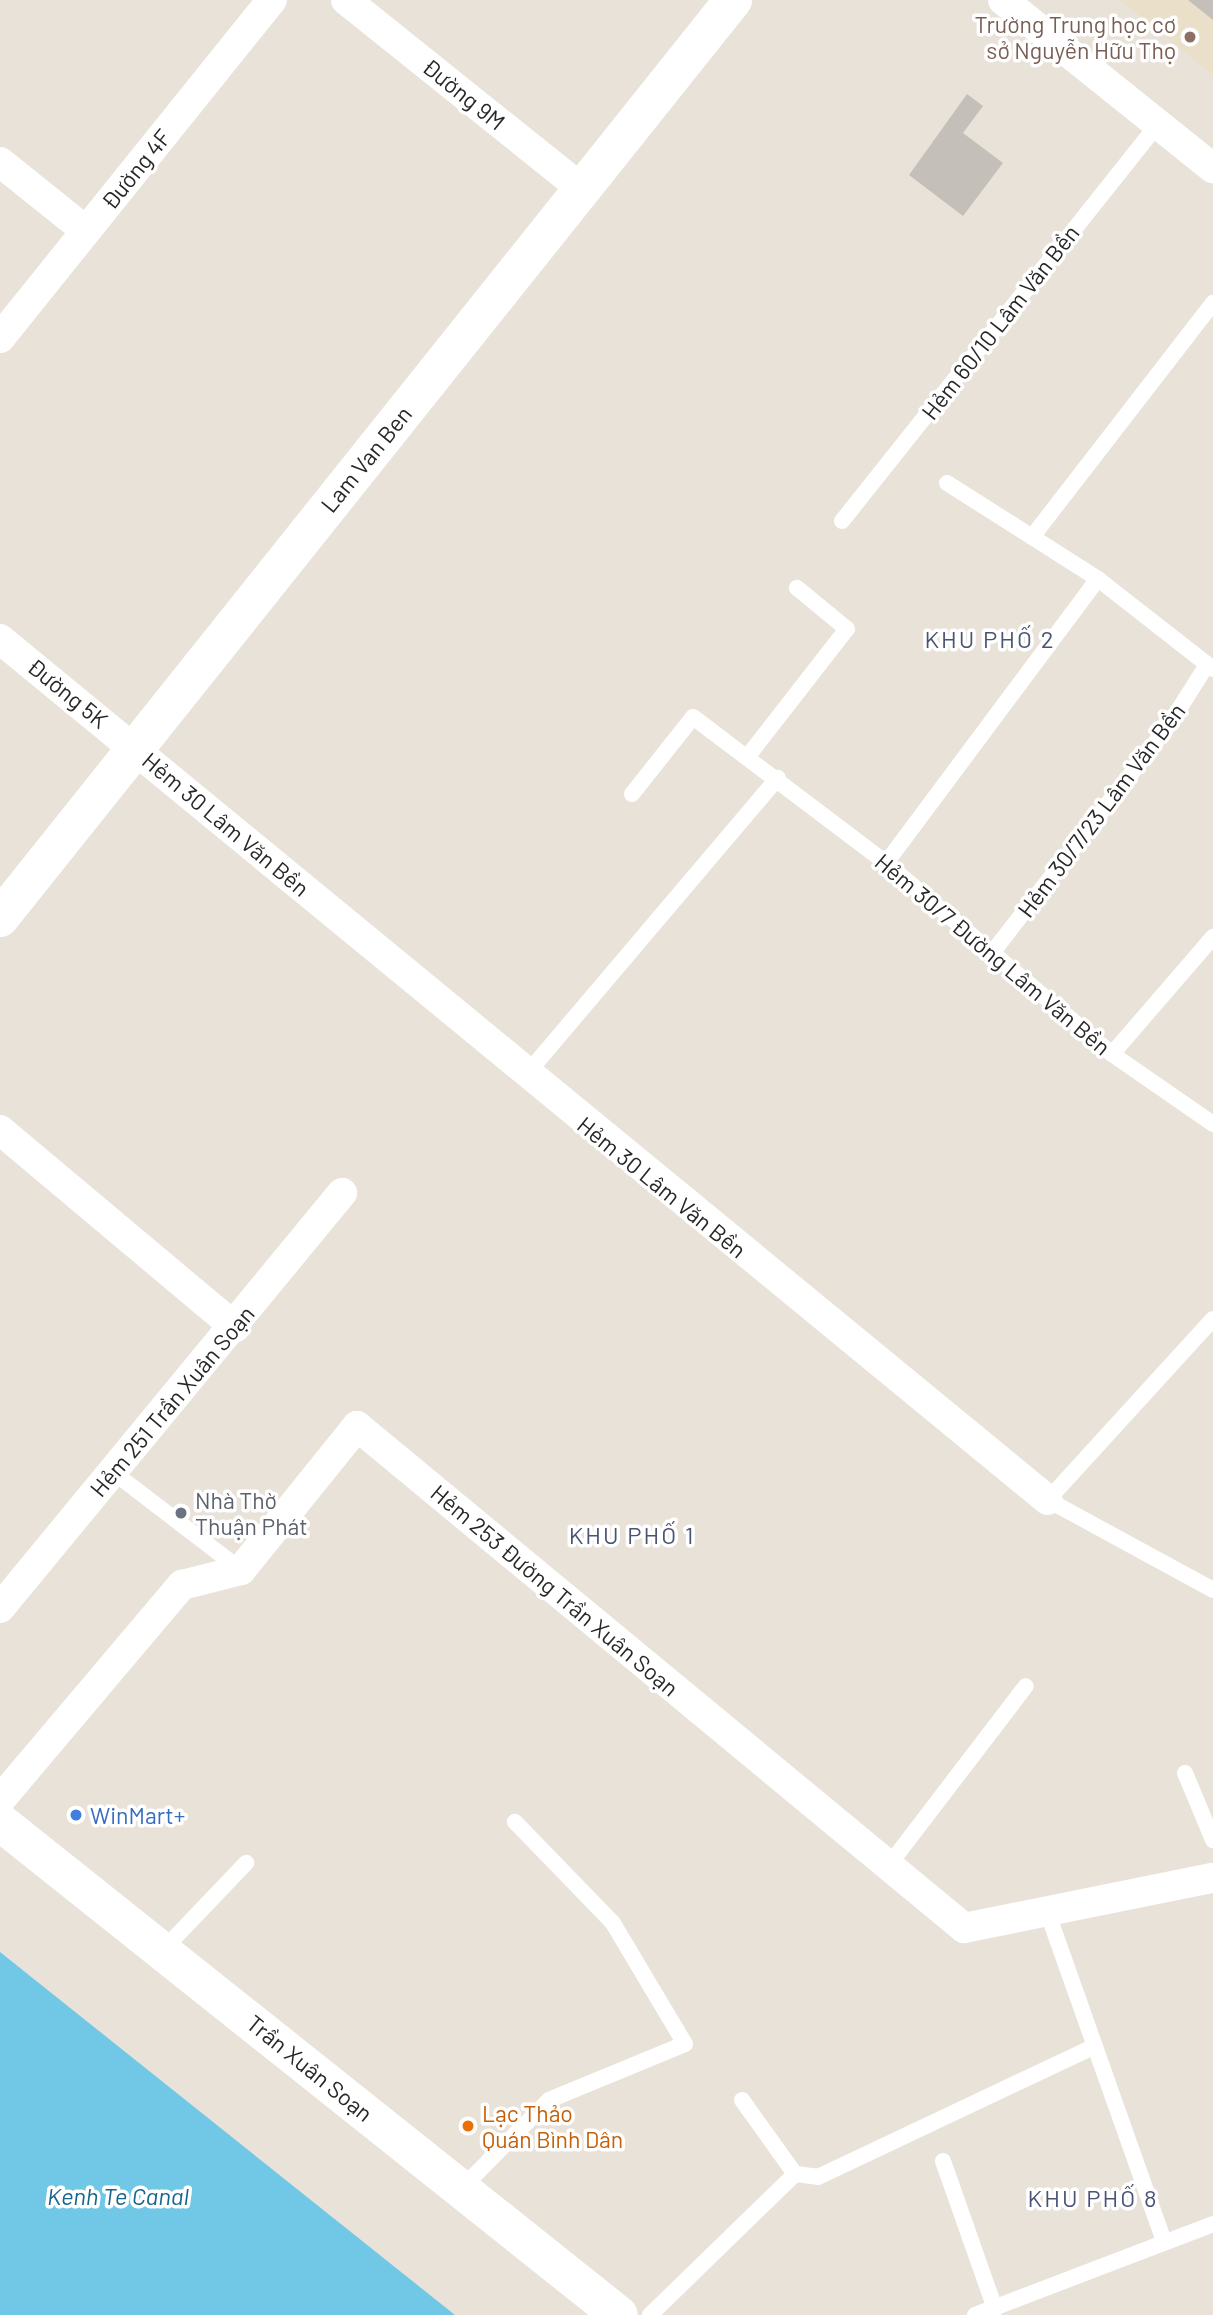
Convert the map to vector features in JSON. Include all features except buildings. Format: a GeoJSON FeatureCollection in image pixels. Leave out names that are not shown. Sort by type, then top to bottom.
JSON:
{"type":"FeatureCollection","features":[{"type":"Feature","properties":{"kind":"street","name":"Đường 4F"},"geometry":{"type":"LineString","coordinates":[[0,338],[272,0]]}},
{"type":"Feature","properties":{"kind":"street","name":"Đường 9M"},"geometry":{"type":"LineString","coordinates":[[346,0],[582,189]]}},
{"type":"Feature","properties":{"kind":"street","name":"Lam Van Ben"},"geometry":{"type":"LineString","coordinates":[[0,918],[733,0]]}},
{"type":"Feature","properties":{"kind":"street"},"geometry":{"type":"LineString","coordinates":[[1003,0],[1213,168]]}},
{"type":"Feature","properties":{"kind":"street"},"geometry":{"type":"LineString","coordinates":[[0,162],[86,231]]}},
{"type":"Feature","properties":{"kind":"street","name":"Đường 5K"},"geometry":{"type":"LineString","coordinates":[[0,639],[136,747]]}},
{"type":"Feature","properties":{"kind":"street","name":"Hẻm 30 Lâm Văn Bền"},"geometry":{"type":"LineString","coordinates":[[136,747],[525,1076],[1048,1500]]}},
{"type":"Feature","properties":{"kind":"street"},"geometry":{"type":"LineString","coordinates":[[0,1130],[235,1327]]}},
{"type":"Feature","properties":{"kind":"street","name":"Hẻm 251 Trần Xuân Soạn"},"geometry":{"type":"LineString","coordinates":[[0,1608],[235,1327],[342,1193]]}},
{"type":"Feature","properties":{"kind":"street","name":"Hẻm 253 Đường Trần Xuân Soạn"},"geometry":{"type":"LineString","coordinates":[[241,1570],[357,1426],[964,1928],[1213,1878]]}},
{"type":"Feature","properties":{"kind":"street"},"geometry":{"type":"LineString","coordinates":[[0,1800],[182,1585],[241,1570]]}},
{"type":"Feature","properties":{"kind":"street","name":"Trần Xuân Soạn"},"geometry":{"type":"LineString","coordinates":[[0,1822],[619,2315]]}},
{"type":"Feature","properties":{"kind":"lane","name":"Hẻm 60/10 Lâm Văn Bền"},"geometry":{"type":"LineString","coordinates":[[842,521],[1158,124]]}},
{"type":"Feature","properties":{"kind":"lane"},"geometry":{"type":"LineString","coordinates":[[1032,537],[1213,303]]}},
{"type":"Feature","properties":{"kind":"lane"},"geometry":{"type":"LineString","coordinates":[[947,483],[1098,579],[1210,667]]}},
{"type":"Feature","properties":{"kind":"lane"},"geometry":{"type":"LineString","coordinates":[[886,863],[1098,579]]}},
{"type":"Feature","properties":{"kind":"lane"},"geometry":{"type":"LineString","coordinates":[[748,756],[847,629],[797,588]]}},
{"type":"Feature","properties":{"kind":"lane","name":"Hẻm 30/7/23 Lâm Văn Bền"},"geometry":{"type":"LineString","coordinates":[[992,953],[1169,725],[1210,667]]}},
{"type":"Feature","properties":{"kind":"lane","name":"Hẻm 30/7 Đường Lâm Văn Bền"},"geometry":{"type":"LineString","coordinates":[[632,794],[693,717],[778,778],[886,863],[1112,1054],[1213,1124]]}},
{"type":"Feature","properties":{"kind":"lane"},"geometry":{"type":"LineString","coordinates":[[525,1076],[778,778]]}},
{"type":"Feature","properties":{"kind":"lane"},"geometry":{"type":"LineString","coordinates":[[1112,1054],[1213,937]]}},
{"type":"Feature","properties":{"kind":"lane"},"geometry":{"type":"LineString","coordinates":[[1048,1500],[1213,1319]]}},
{"type":"Feature","properties":{"kind":"lane"},"geometry":{"type":"LineString","coordinates":[[113,1472],[241,1570]]}},
{"type":"Feature","properties":{"kind":"lane","name":"Hẻm 30 Lâm Văn Bền"},"geometry":{"type":"LineString","coordinates":[[1048,1500],[1213,1590]]}},
{"type":"Feature","properties":{"kind":"lane"},"geometry":{"type":"LineString","coordinates":[[889,1865],[1026,1686]]}},
{"type":"Feature","properties":{"kind":"lane"},"geometry":{"type":"LineString","coordinates":[[1185,1773],[1213,1840]]}},
{"type":"Feature","properties":{"kind":"lane"},"geometry":{"type":"LineString","coordinates":[[461,2189],[549,2100],[685,2044],[613,1923],[516,1822]]}},
{"type":"Feature","properties":{"kind":"lane"},"geometry":{"type":"LineString","coordinates":[[162,1951],[246,1863]]}},
{"type":"Feature","properties":{"kind":"lane"},"geometry":{"type":"LineString","coordinates":[[1047,1911],[1164,2241]]}},
{"type":"Feature","properties":{"kind":"lane"},"geometry":{"type":"LineString","coordinates":[[742,2100],[795,2174],[818,2177],[1094,2046]]}},
{"type":"Feature","properties":{"kind":"lane"},"geometry":{"type":"LineString","coordinates":[[943,2161],[995,2309]]}},
{"type":"Feature","properties":{"kind":"lane"},"geometry":{"type":"LineString","coordinates":[[650,2315],[795,2174]]}},
{"type":"Feature","properties":{"kind":"lane"},"geometry":{"type":"LineString","coordinates":[[975,2315],[1213,2224]]}},
{"type":"Feature","properties":{"kind":"shaded area","name":"Trường Trung học cơ sở Nguyễn Hữu Thọ"},"geometry":{"type":"Polygon","coordinates":[[[1120,0],[1213,0],[1213,75],[1120,0]]]}},
{"type":"Feature","properties":{"kind":"water","name":"Kenh Te Canal"},"geometry":{"type":"Polygon","coordinates":[[[0,1952],[455,2315],[0,2315],[0,1952]]]}},
{"type":"Feature","properties":{"kind":"place","name":"Trường Trung học cơ sở Nguyễn Hữu Thọ"},"geometry":{"type":"Point","coordinates":[1190,37]}},
{"type":"Feature","properties":{"kind":"place","name":"Nhà Thờ Thuận Phát"},"geometry":{"type":"Point","coordinates":[181,1513]}},
{"type":"Feature","properties":{"kind":"place","name":"WinMart+"},"geometry":{"type":"Point","coordinates":[76,1815]}},
{"type":"Feature","properties":{"kind":"place","name":"Lạc Thảo Quán Bình Dân"},"geometry":{"type":"Point","coordinates":[468,2126]}},
{"type":"Feature","properties":{"kind":"district","name":"KHU PHỐ 2"},"geometry":{"type":"Point","coordinates":[990,639]}},
{"type":"Feature","properties":{"kind":"district","name":"KHU PHỐ 1"},"geometry":{"type":"Point","coordinates":[632,1535]}},
{"type":"Feature","properties":{"kind":"district","name":"KHU PHỐ 8"},"geometry":{"type":"Point","coordinates":[1093,2198]}}]}
